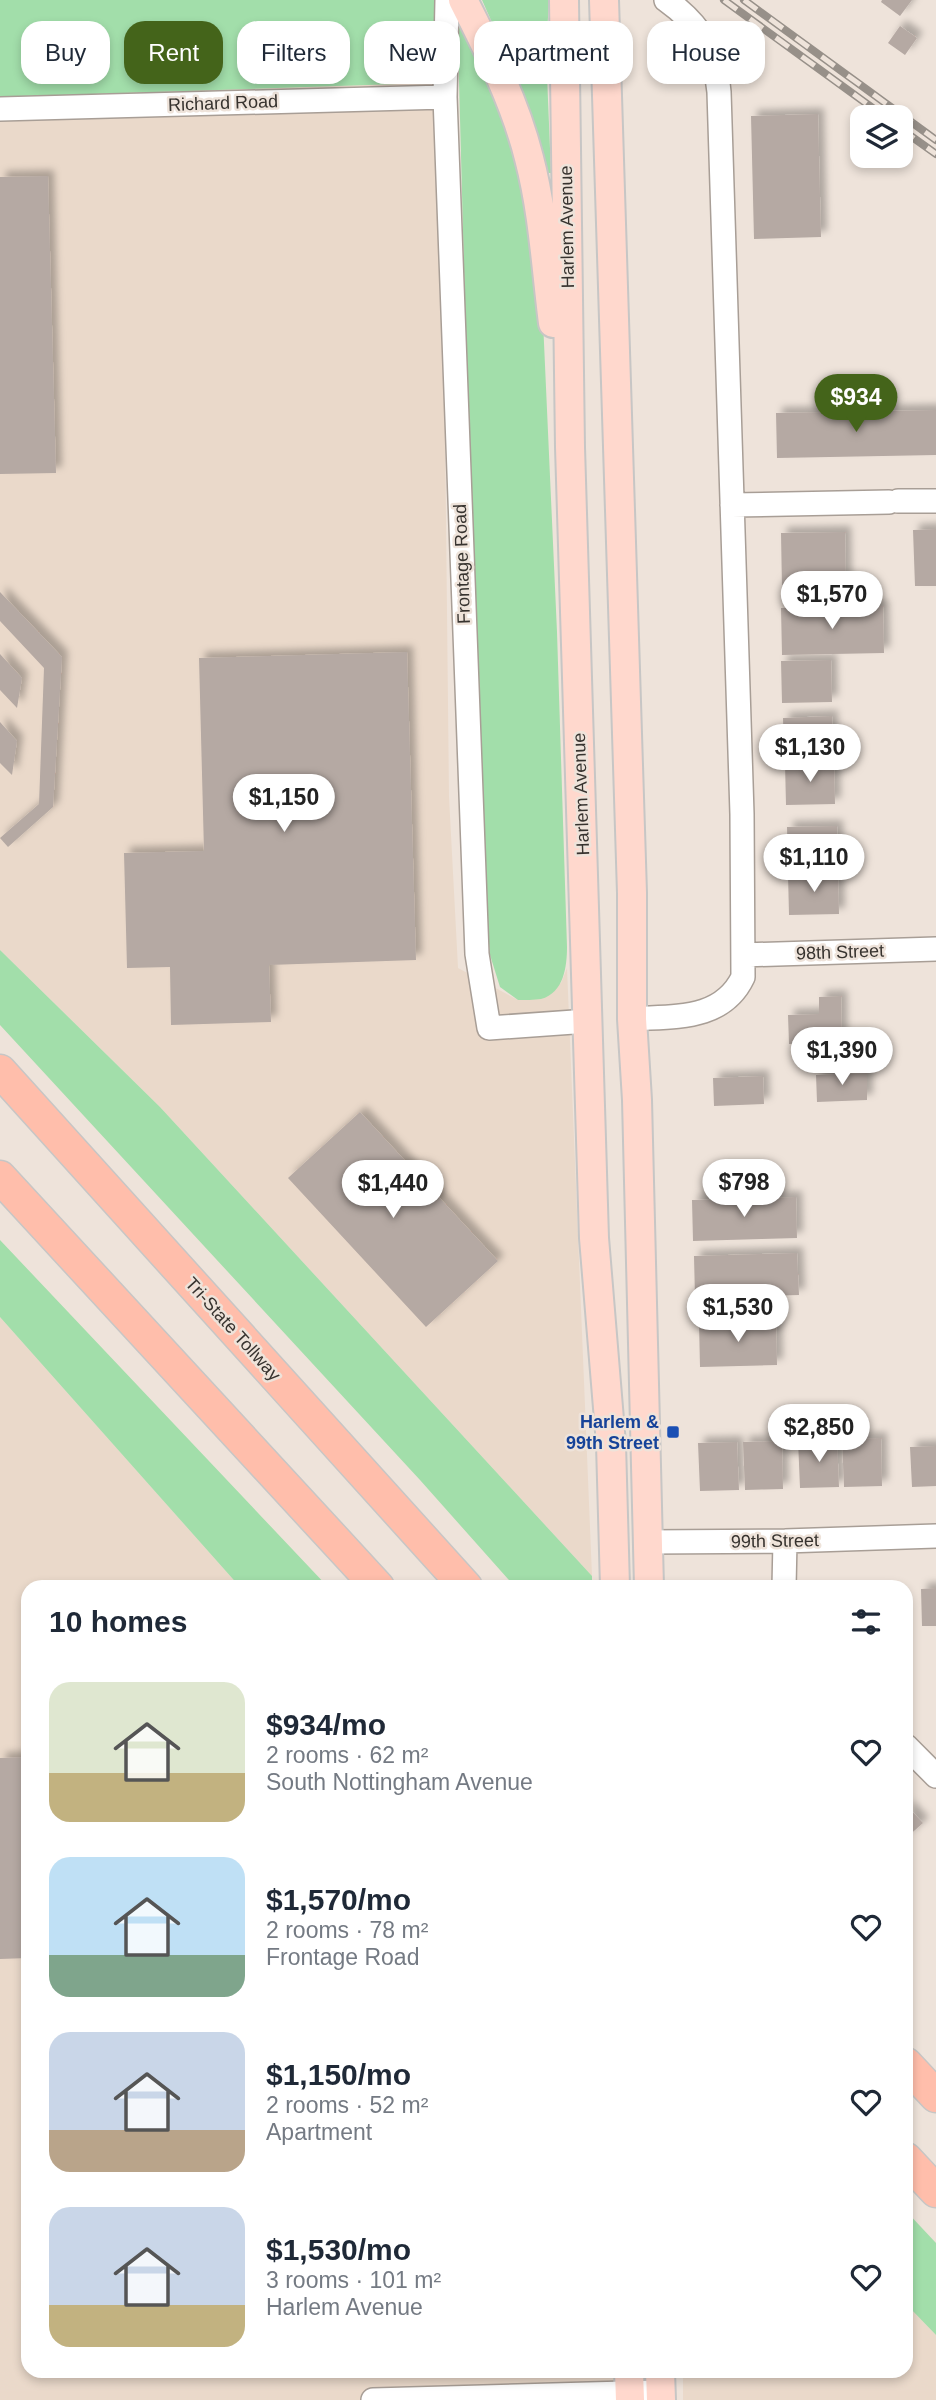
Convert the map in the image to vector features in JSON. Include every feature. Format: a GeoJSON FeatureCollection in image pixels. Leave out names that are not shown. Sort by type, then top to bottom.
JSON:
{"type":"FeatureCollection","features":[{"type":"Feature","properties":{"kind":"highway","name":"Tri-State Tollway"},"geometry":{"type":"LineString","coordinates":[[0,1072],[460,1580]]}},
{"type":"Feature","properties":{"kind":"highway"},"geometry":{"type":"LineString","coordinates":[[0,1177],[372,1580]]}},
{"type":"Feature","properties":{"kind":"highway"},"geometry":{"type":"LineString","coordinates":[[0,1185],[33,1213]]}},
{"type":"Feature","properties":{"kind":"highway"},"geometry":{"type":"LineString","coordinates":[[913,2071],[936,2096]]}},
{"type":"Feature","properties":{"kind":"highway"},"geometry":{"type":"LineString","coordinates":[[913,2166],[936,2191]]}},
{"type":"Feature","properties":{"kind":"main road"},"geometry":{"type":"LineString","coordinates":[[463,0],[496,65],[529,159],[569,447]]}},
{"type":"Feature","properties":{"kind":"main road"},"geometry":{"type":"LineString","coordinates":[[604,0],[632,893],[632,1019],[638,1100],[649,1580]]}},
{"type":"Feature","properties":{"kind":"main road","name":"Harlem Avenue"},"geometry":{"type":"LineString","coordinates":[[565,4],[569,447],[594,1238],[611,1444],[615,1580]]}},
{"type":"Feature","properties":{"kind":"main road","name":"99th Street"},"geometry":{"type":"LineString","coordinates":[[614,1543],[648,1542]]}},
{"type":"Feature","properties":{"kind":"street","name":"Frontage Road"},"geometry":{"type":"LineString","coordinates":[[447,0],[445,97],[477,954],[489,1028],[588,1021]]}},
{"type":"Feature","properties":{"kind":"street"},"geometry":{"type":"LineString","coordinates":[[632,1019],[692,1015],[707,1011],[736,990],[743,977],[742,814],[717,66],[706,43],[689,19],[666,0]]}},
{"type":"Feature","properties":{"kind":"street","name":"Richard Road"},"geometry":{"type":"LineString","coordinates":[[0,109],[445,97]]}},
{"type":"Feature","properties":{"kind":"street"},"geometry":{"type":"LineString","coordinates":[[732,505],[936,501]]}},
{"type":"Feature","properties":{"kind":"street","name":"98th Street"},"geometry":{"type":"LineString","coordinates":[[743,955],[936,949]]}},
{"type":"Feature","properties":{"kind":"street","name":"99th Street"},"geometry":{"type":"LineString","coordinates":[[648,1542],[936,1536]]}},
{"type":"Feature","properties":{"kind":"street"},"geometry":{"type":"LineString","coordinates":[[784,1580],[785,1541]]}},
{"type":"Feature","properties":{"kind":"street"},"geometry":{"type":"LineString","coordinates":[[913,1753],[936,1776]]}},
{"type":"Feature","properties":{"kind":"street"},"geometry":{"type":"LineString","coordinates":[[373,2400],[660,2388]]}},
{"type":"Feature","properties":{"kind":"shaded area"},"geometry":{"type":"Polygon","coordinates":[[[0,0],[428,0],[435,5],[436,21],[364,21],[364,84],[438,84],[443,242],[449,797],[458,968],[518,1000],[561,983],[567,968],[592,1576],[160,1107],[0,950],[0,0]]]}},
{"type":"Feature","properties":{"kind":"shaded area"},"geometry":{"type":"Polygon","coordinates":[[[0,1317],[234,1580],[21,1580],[21,2378],[616,2378],[616,2400],[0,2400],[0,1317]]]}},
{"type":"Feature","properties":{"kind":"shaded area"},"geometry":{"type":"Polygon","coordinates":[[[913,2311],[936,2335],[936,2400],[683,2400],[683,2378],[913,2378],[913,2311]]]}},
{"type":"Feature","properties":{"kind":"green space"},"geometry":{"type":"Polygon","coordinates":[[[0,0],[435,0],[435,21],[364,21],[364,84],[398,84],[0,97],[0,0]]]}},
{"type":"Feature","properties":{"kind":"green space"},"geometry":{"type":"Polygon","coordinates":[[[482,0],[549,0],[548,21],[491,21],[482,0]]]}},
{"type":"Feature","properties":{"kind":"green space"},"geometry":{"type":"Polygon","coordinates":[[[457,6],[474,41],[474,84],[495,84],[497,88],[540,254],[557,632],[567,947],[565,970],[559,985],[549,996],[535,1000],[518,1000],[500,987],[490,955],[479,830],[459,84],[460,21],[457,21],[457,6]]]}},
{"type":"Feature","properties":{"kind":"green space"},"geometry":{"type":"Polygon","coordinates":[[[519,84],[547,84],[551,173],[547,173],[528,104],[519,84]]]}},
{"type":"Feature","properties":{"kind":"green space"},"geometry":{"type":"Polygon","coordinates":[[[0,950],[160,1107],[592,1576],[592,1580],[509,1580],[0,1025],[0,950]]]}},
{"type":"Feature","properties":{"kind":"green space"},"geometry":{"type":"Polygon","coordinates":[[[0,1240],[321,1580],[234,1580],[0,1317],[0,1240]]]}},
{"type":"Feature","properties":{"kind":"green space"},"geometry":{"type":"Polygon","coordinates":[[[913,2218],[936,2243],[936,2335],[913,2311],[913,2218]]]}},
{"type":"Feature","properties":{"kind":"building"},"geometry":{"type":"Polygon","coordinates":[[[912,0],[900,16],[881,2],[912,0]]]}},
{"type":"Feature","properties":{"kind":"building"},"geometry":{"type":"Polygon","coordinates":[[[900,26],[917,38],[905,55],[888,43],[900,26]]]}},
{"type":"Feature","properties":{"kind":"building"},"geometry":{"type":"Polygon","coordinates":[[[818,114],[821,237],[754,239],[751,116],[818,114]]]}},
{"type":"Feature","properties":{"kind":"building"},"geometry":{"type":"Polygon","coordinates":[[[48,176],[56,473],[0,474],[0,177],[48,176]]]}},
{"type":"Feature","properties":{"kind":"building"},"geometry":{"type":"Polygon","coordinates":[[[936,410],[936,455],[777,458],[776,413],[936,410]]]}},
{"type":"Feature","properties":{"kind":"building"},"geometry":{"type":"Polygon","coordinates":[[[936,529],[936,586],[915,586],[913,530],[936,529]]]}},
{"type":"Feature","properties":{"kind":"building"},"geometry":{"type":"Polygon","coordinates":[[[845,532],[846,587],[782,589],[781,533],[845,532]]]}},
{"type":"Feature","properties":{"kind":"building"},"geometry":{"type":"Polygon","coordinates":[[[0,592],[62,657],[53,807],[8,847],[0,838],[39,804],[44,668],[0,621],[0,592]]]}},
{"type":"Feature","properties":{"kind":"building"},"geometry":{"type":"Polygon","coordinates":[[[883,606],[884,653],[782,655],[781,608],[883,606]]]}},
{"type":"Feature","properties":{"kind":"building"},"geometry":{"type":"Polygon","coordinates":[[[407,652],[416,960],[269,965],[271,1022],[171,1025],[170,967],[127,968],[124,853],[204,851],[199,658],[407,652]]]}},
{"type":"Feature","properties":{"kind":"building"},"geometry":{"type":"Polygon","coordinates":[[[0,654],[22,678],[17,708],[0,690],[0,654]]]}},
{"type":"Feature","properties":{"kind":"building"},"geometry":{"type":"Polygon","coordinates":[[[831,660],[832,702],[782,703],[781,661],[831,660]]]}},
{"type":"Feature","properties":{"kind":"building"},"geometry":{"type":"Polygon","coordinates":[[[832,716],[833,758],[784,759],[783,718],[832,716]]]}},
{"type":"Feature","properties":{"kind":"building"},"geometry":{"type":"Polygon","coordinates":[[[0,722],[17,741],[12,775],[0,763],[0,722]]]}},
{"type":"Feature","properties":{"kind":"building"},"geometry":{"type":"Polygon","coordinates":[[[834,762],[835,804],[786,805],[785,763],[834,762]]]}},
{"type":"Feature","properties":{"kind":"building"},"geometry":{"type":"Polygon","coordinates":[[[837,826],[838,867],[788,868],[787,827],[837,826]]]}},
{"type":"Feature","properties":{"kind":"building"},"geometry":{"type":"Polygon","coordinates":[[[838,872],[839,914],[789,915],[788,874],[838,872]]]}},
{"type":"Feature","properties":{"kind":"building"},"geometry":{"type":"Polygon","coordinates":[[[841,996],[842,1042],[789,1044],[788,1015],[819,1014],[819,997],[841,996]]]}},
{"type":"Feature","properties":{"kind":"building"},"geometry":{"type":"Polygon","coordinates":[[[867,1073],[867,1100],[817,1102],[816,1075],[867,1073]]]}},
{"type":"Feature","properties":{"kind":"building"},"geometry":{"type":"Polygon","coordinates":[[[763,1076],[764,1104],[714,1106],[713,1078],[763,1076]]]}},
{"type":"Feature","properties":{"kind":"building"},"geometry":{"type":"Polygon","coordinates":[[[360,1112],[498,1261],[426,1327],[288,1178],[360,1112]]]}},
{"type":"Feature","properties":{"kind":"building"},"geometry":{"type":"Polygon","coordinates":[[[796,1197],[797,1238],[693,1241],[692,1200],[796,1197]]]}},
{"type":"Feature","properties":{"kind":"building"},"geometry":{"type":"Polygon","coordinates":[[[797,1253],[799,1295],[695,1298],[694,1256],[797,1253]]]}},
{"type":"Feature","properties":{"kind":"building"},"geometry":{"type":"Polygon","coordinates":[[[776,1321],[777,1365],[700,1367],[699,1323],[776,1321]]]}},
{"type":"Feature","properties":{"kind":"building"},"geometry":{"type":"Polygon","coordinates":[[[881,1438],[882,1486],[844,1487],[842,1439],[881,1438]]]}},
{"type":"Feature","properties":{"kind":"building"},"geometry":{"type":"Polygon","coordinates":[[[837,1439],[839,1487],[800,1488],[798,1440],[837,1439]]]}},
{"type":"Feature","properties":{"kind":"building"},"geometry":{"type":"Polygon","coordinates":[[[782,1441],[783,1489],[745,1490],[743,1442],[782,1441]]]}},
{"type":"Feature","properties":{"kind":"building"},"geometry":{"type":"Polygon","coordinates":[[[737,1442],[739,1490],[700,1491],[698,1443],[737,1442]]]}},
{"type":"Feature","properties":{"kind":"building"},"geometry":{"type":"Polygon","coordinates":[[[936,1446],[936,1486],[912,1487],[910,1447],[936,1446]]]}},
{"type":"Feature","properties":{"kind":"building"},"geometry":{"type":"Polygon","coordinates":[[[936,1588],[936,1626],[922,1626],[921,1589],[936,1588]]]}},
{"type":"Feature","properties":{"kind":"building"},"geometry":{"type":"Polygon","coordinates":[[[21,1757],[21,1958],[0,1959],[0,1758],[21,1757]]]}},
{"type":"Feature","properties":{"kind":"building"},"geometry":{"type":"Polygon","coordinates":[[[913,1812],[923,1823],[913,1832],[913,1812]]]}},
{"type":"Feature","properties":{"kind":"railway"},"geometry":{"type":"LineString","coordinates":[[724,0],[868,105]]}},
{"type":"Feature","properties":{"kind":"railway"},"geometry":{"type":"LineString","coordinates":[[744,0],[936,140]]}},
{"type":"Feature","properties":{"kind":"railway"},"geometry":{"type":"LineString","coordinates":[[913,138],[936,154]]}},
{"type":"Feature","properties":{"kind":"place","name":"Harlem & 99th Street"},"geometry":{"type":"Point","coordinates":[673,1432]}}]}
